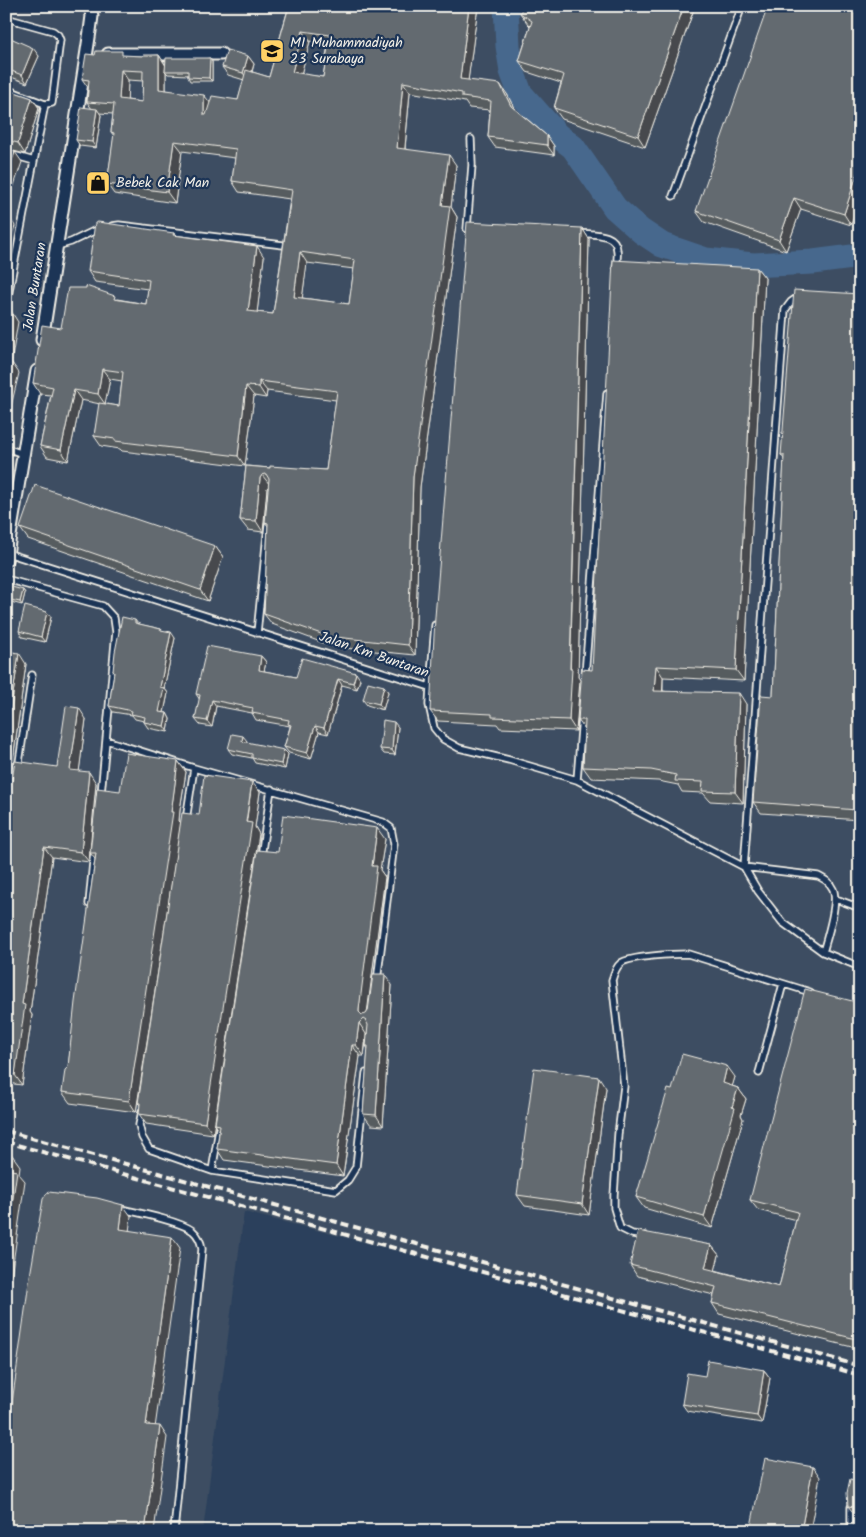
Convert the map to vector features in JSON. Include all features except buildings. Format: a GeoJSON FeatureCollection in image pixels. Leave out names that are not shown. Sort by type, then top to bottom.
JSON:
{"type":"FeatureCollection","features":[{"type":"Feature","properties":{"kind":"street","name":"Jalan Buntaran"},"geometry":{"type":"LineString","coordinates":[[7,556],[87,54],[92,16],[90,6]]}},
{"type":"Feature","properties":{"kind":"street"},"geometry":{"type":"LineString","coordinates":[[87,54],[221,54]]}},
{"type":"Feature","properties":{"kind":"lane"},"geometry":{"type":"LineString","coordinates":[[673,196],[742,6]]}},
{"type":"Feature","properties":{"kind":"lane"},"geometry":{"type":"LineString","coordinates":[[6,18],[53,31],[58,35],[60,44],[52,103],[45,104],[6,89]]}},
{"type":"Feature","properties":{"kind":"lane"},"geometry":{"type":"LineString","coordinates":[[6,297],[8,296],[45,104]]}},
{"type":"Feature","properties":{"kind":"lane"},"geometry":{"type":"LineString","coordinates":[[466,233],[472,165],[471,139]]}},
{"type":"Feature","properties":{"kind":"lane"},"geometry":{"type":"LineString","coordinates":[[6,153],[34,162]]}},
{"type":"Feature","properties":{"kind":"lane"},"geometry":{"type":"LineString","coordinates":[[467,223],[477,224]]}},
{"type":"Feature","properties":{"kind":"lane"},"geometry":{"type":"LineString","coordinates":[[57,246],[89,235],[98,229],[119,225],[284,244]]}},
{"type":"Feature","properties":{"kind":"lane"},"geometry":{"type":"LineString","coordinates":[[570,232],[608,236],[615,242],[618,249],[616,269]]}},
{"type":"Feature","properties":{"kind":"lane"},"geometry":{"type":"LineString","coordinates":[[802,294],[791,302],[785,310],[744,867],[758,891],[782,922],[823,952],[860,967]]}},
{"type":"Feature","properties":{"kind":"lane"},"geometry":{"type":"LineString","coordinates":[[584,682],[607,387]]}},
{"type":"Feature","properties":{"kind":"lane"},"geometry":{"type":"LineString","coordinates":[[6,448],[23,454]]}},
{"type":"Feature","properties":{"kind":"lane"},"geometry":{"type":"LineString","coordinates":[[257,633],[269,518]]}},
{"type":"Feature","properties":{"kind":"lane","name":"Jalan Km Buntaran"},"geometry":{"type":"LineString","coordinates":[[7,556],[430,687],[429,705],[434,728],[443,739],[460,748],[577,780],[744,867],[818,876],[827,881],[832,887],[836,899]]}},
{"type":"Feature","properties":{"kind":"lane"},"geometry":{"type":"LineString","coordinates":[[6,579],[103,606],[114,618],[116,632],[100,803]]}},
{"type":"Feature","properties":{"kind":"lane"},"geometry":{"type":"LineString","coordinates":[[430,687],[435,618]]}},
{"type":"Feature","properties":{"kind":"lane"},"geometry":{"type":"LineString","coordinates":[[17,778],[32,675]]}},
{"type":"Feature","properties":{"kind":"lane"},"geometry":{"type":"LineString","coordinates":[[577,780],[582,711]]}},
{"type":"Feature","properties":{"kind":"lane"},"geometry":{"type":"LineString","coordinates":[[106,740],[194,768],[383,822],[391,828],[394,844],[375,992]]}},
{"type":"Feature","properties":{"kind":"lane"},"geometry":{"type":"LineString","coordinates":[[185,826],[194,768]]}},
{"type":"Feature","properties":{"kind":"lane"},"geometry":{"type":"LineString","coordinates":[[259,868],[272,790]]}},
{"type":"Feature","properties":{"kind":"lane"},"geometry":{"type":"LineString","coordinates":[[88,909],[96,840]]}},
{"type":"Feature","properties":{"kind":"lane"},"geometry":{"type":"LineString","coordinates":[[823,952],[836,899],[860,908]]}},
{"type":"Feature","properties":{"kind":"lane"},"geometry":{"type":"LineString","coordinates":[[651,1238],[632,1234],[620,1228],[614,1208],[618,1134],[624,1086],[612,980],[616,967],[623,961],[670,954],[688,954],[817,994]]}},
{"type":"Feature","properties":{"kind":"lane"},"geometry":{"type":"LineString","coordinates":[[759,1073],[783,984]]}},
{"type":"Feature","properties":{"kind":"lane"},"geometry":{"type":"LineString","coordinates":[[142,1106],[140,1125],[142,1137],[149,1149],[212,1171],[336,1190],[348,1180],[356,1167],[368,1063]]}},
{"type":"Feature","properties":{"kind":"lane"},"geometry":{"type":"LineString","coordinates":[[212,1171],[221,1112]]}},
{"type":"Feature","properties":{"kind":"lane"},"geometry":{"type":"LineString","coordinates":[[110,1206],[185,1226],[195,1232],[202,1248],[174,1531]]}},
{"type":"Feature","properties":{"kind":"lane"},"geometry":{"type":"LineString","coordinates":[[851,1507],[851,1531]]}},
{"type":"Feature","properties":{"kind":"shaded area"},"geometry":{"type":"Polygon","coordinates":[[[6,6],[860,6],[860,1367],[244,1212],[203,1531],[6,1531],[6,6]]]}},
{"type":"Feature","properties":{"kind":"waterway"},"geometry":{"type":"LineString","coordinates":[[506,6],[508,46],[512,71],[520,93],[557,135],[573,147],[615,208],[641,231],[662,245],[706,260],[753,265],[813,262],[860,256]]}},
{"type":"Feature","properties":{"kind":"railway"},"geometry":{"type":"LineString","coordinates":[[6,1131],[860,1366]]}},
{"type":"Feature","properties":{"kind":"railway"},"geometry":{"type":"LineString","coordinates":[[6,1142],[860,1375]]}},
{"type":"Feature","properties":{"kind":"place","name":"MI Muhammadiyah 23 Surabaya"},"geometry":{"type":"Point","coordinates":[272,51]}},
{"type":"Feature","properties":{"kind":"place","name":"Bebek Cak Man"},"geometry":{"type":"Point","coordinates":[98,183]}}]}
